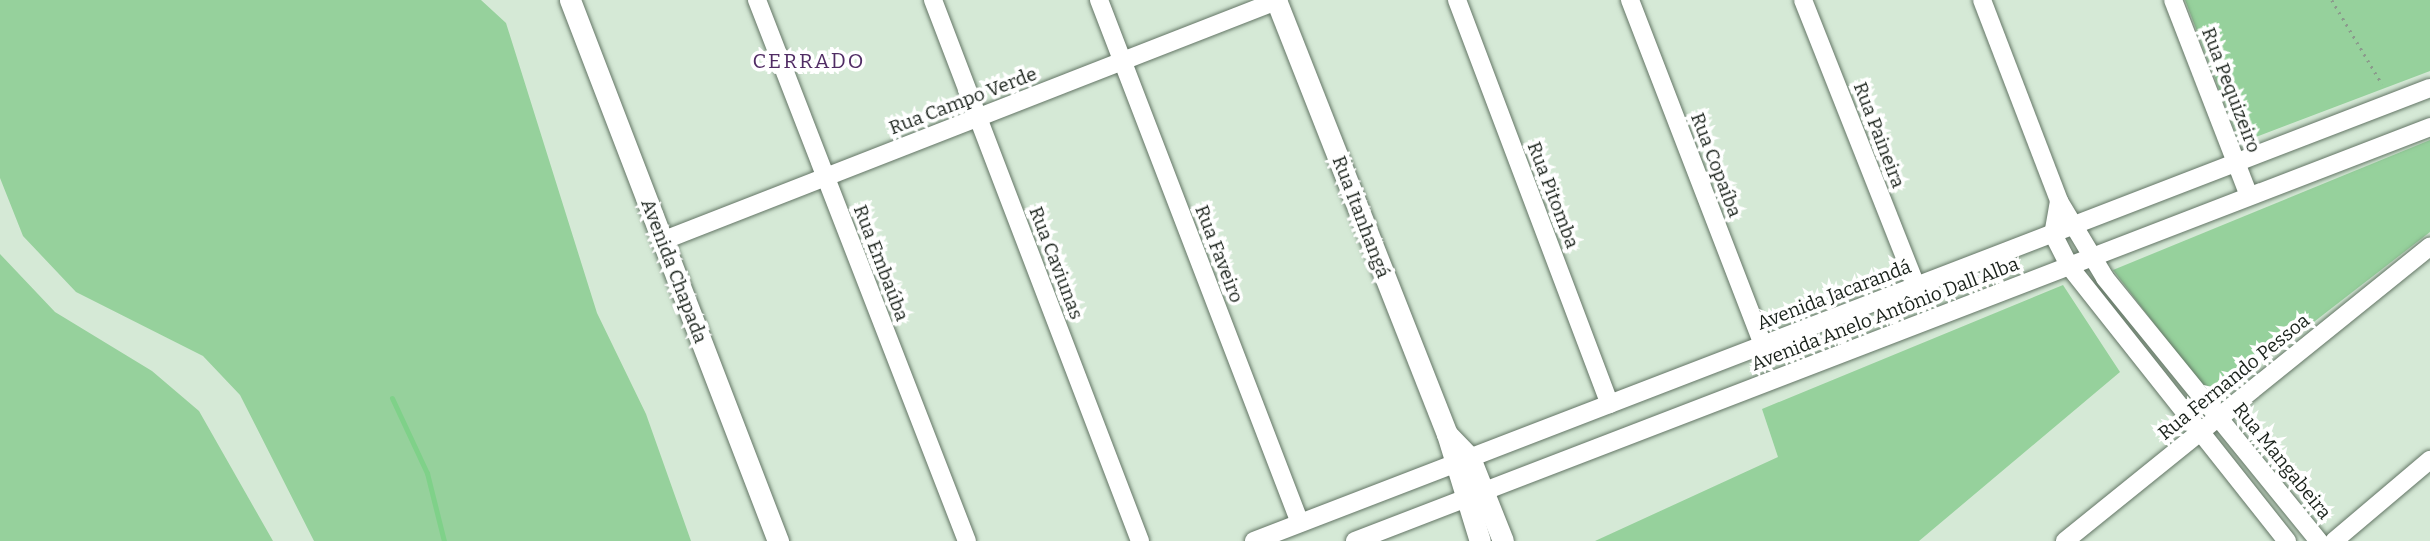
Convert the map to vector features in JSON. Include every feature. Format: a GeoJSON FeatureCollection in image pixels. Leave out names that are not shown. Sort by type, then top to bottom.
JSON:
{"type":"FeatureCollection","features":[{"type":"Feature","properties":{"kind":"street","name":"Avenida Chapada"},"geometry":{"type":"LineString","coordinates":[[570,0],[778,541]]}},
{"type":"Feature","properties":{"kind":"street","name":"Rua Embaúba"},"geometry":{"type":"LineString","coordinates":[[757,0],[967,541]]}},
{"type":"Feature","properties":{"kind":"street","name":"Rua Caviunas"},"geometry":{"type":"LineString","coordinates":[[933,0],[1140,541]]}},
{"type":"Feature","properties":{"kind":"street","name":"Rua Faveiro"},"geometry":{"type":"LineString","coordinates":[[1099,0],[1300,523]]}},
{"type":"Feature","properties":{"kind":"street","name":"Rua Campo Verde"},"geometry":{"type":"LineString","coordinates":[[662,241],[1277,0]]}},
{"type":"Feature","properties":{"kind":"street","name":"Rua Itanhangá"},"geometry":{"type":"LineString","coordinates":[[1277,0],[1447,434],[1474,495],[1503,541]]}},
{"type":"Feature","properties":{"kind":"street","name":"Rua Pitomba"},"geometry":{"type":"LineString","coordinates":[[1457,0],[1610,404]]}},
{"type":"Feature","properties":{"kind":"street","name":"Rua Copaíba"},"geometry":{"type":"LineString","coordinates":[[1630,0],[1763,345]]}},
{"type":"Feature","properties":{"kind":"street","name":"Rua Paineira"},"geometry":{"type":"LineString","coordinates":[[1803,0],[1916,286]]}},
{"type":"Feature","properties":{"kind":"street"},"geometry":{"type":"LineString","coordinates":[[1982,0],[2059,201],[2053,234],[2069,266],[2198,434],[2287,541]]}},
{"type":"Feature","properties":{"kind":"street","name":"Rua Pequizeiro"},"geometry":{"type":"LineString","coordinates":[[2173,0],[2249,196]]}},
{"type":"Feature","properties":{"kind":"street","name":"Avenida Jacarandá"},"geometry":{"type":"LineString","coordinates":[[1254,541],[2430,88]]}},
{"type":"Feature","properties":{"kind":"street","name":"Avenida Anelo Antônio Dall Alba"},"geometry":{"type":"LineString","coordinates":[[1355,541],[2430,127]]}},
{"type":"Feature","properties":{"kind":"street","name":"Rua Mangabeira"},"geometry":{"type":"LineString","coordinates":[[2059,201],[2105,278],[2319,541]]}},
{"type":"Feature","properties":{"kind":"street","name":"Rua Fernando Pessoa"},"geometry":{"type":"LineString","coordinates":[[2065,541],[2430,246]]}},
{"type":"Feature","properties":{"kind":"street"},"geometry":{"type":"LineString","coordinates":[[2334,541],[2430,460]]}},
{"type":"Feature","properties":{"kind":"street","name":"Rua Itanhangá"},"geometry":{"type":"LineString","coordinates":[[1474,495],[1480,541]]}},
{"type":"Feature","properties":{"kind":"path"},"geometry":{"type":"LineString","coordinates":[[2332,0],[2382,84]]}},
{"type":"Feature","properties":{"kind":"green space"},"geometry":{"type":"Polygon","coordinates":[[[0,0],[481,0],[506,23],[597,313],[646,414],[691,541],[314,541],[240,395],[203,356],[76,292],[23,236],[0,178],[0,0]]]}},
{"type":"Feature","properties":{"kind":"green space"},"geometry":{"type":"Polygon","coordinates":[[[2185,0],[2430,0],[2430,71],[2240,143],[2185,0]]]}},
{"type":"Feature","properties":{"kind":"green space"},"geometry":{"type":"Polygon","coordinates":[[[2430,140],[2430,232],[2213,400],[2113,270],[2430,140]]]}},
{"type":"Feature","properties":{"kind":"green space"},"geometry":{"type":"Polygon","coordinates":[[[0,254],[55,312],[152,371],[199,411],[273,541],[0,541],[0,254]]]}},
{"type":"Feature","properties":{"kind":"green space"},"geometry":{"type":"Polygon","coordinates":[[[2063,285],[2120,372],[1919,541],[1595,541],[1778,457],[1762,409],[2063,285]]]}},
{"type":"Feature","properties":{"kind":"waterway"},"geometry":{"type":"LineString","coordinates":[[392,398],[427,473],[444,541]]}},
{"type":"Feature","properties":{"kind":"district","name":"CERRADO"},"geometry":{"type":"Point","coordinates":[809,61]}}]}
